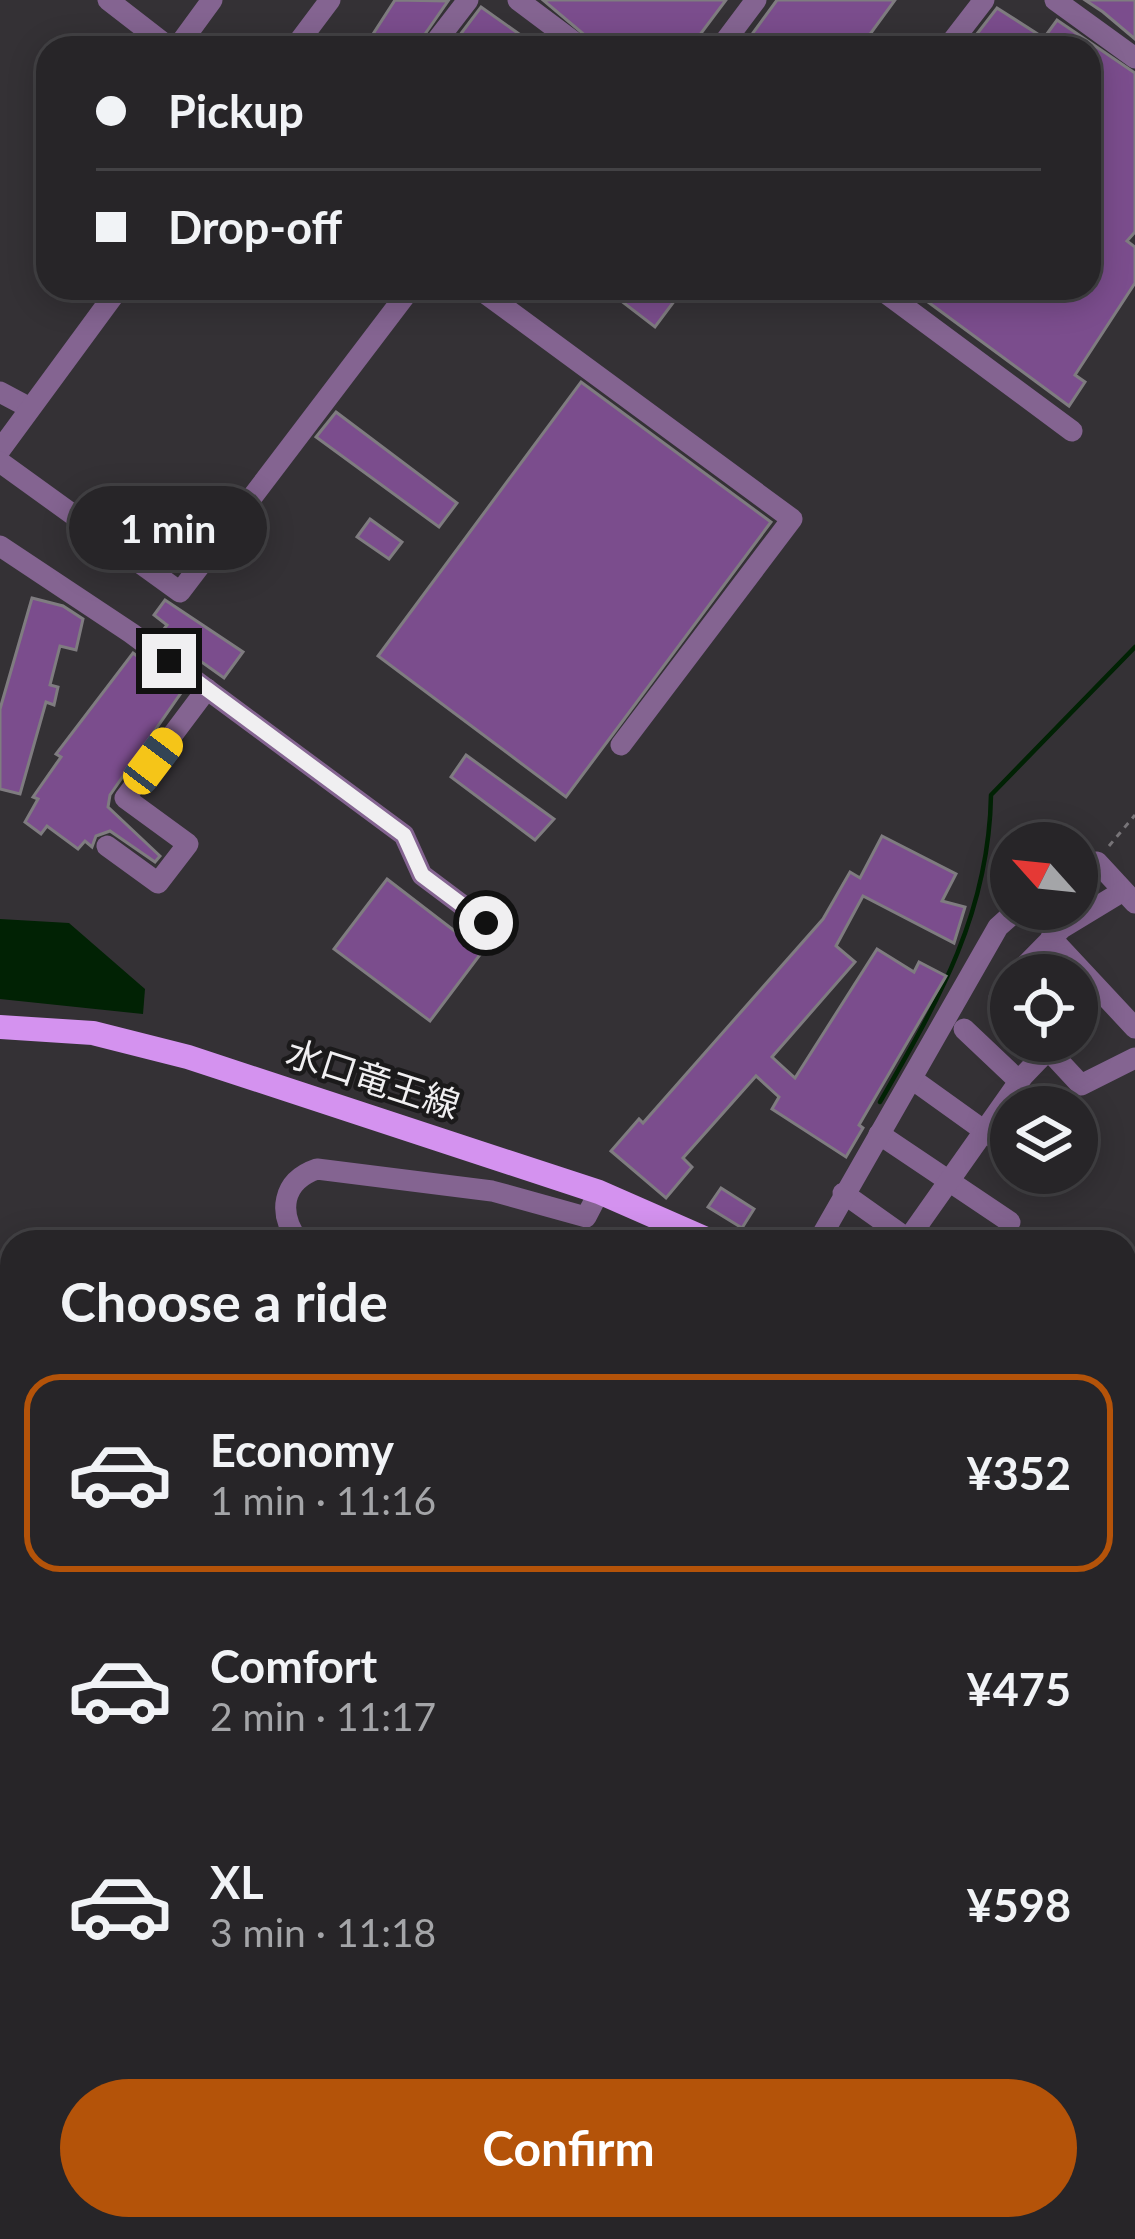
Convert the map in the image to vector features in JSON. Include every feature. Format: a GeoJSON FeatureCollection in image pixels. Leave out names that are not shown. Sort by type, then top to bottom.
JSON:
{"type":"FeatureCollection","features":[{"type":"Feature","properties":{"kind":"main road","name":"水口竜王線"},"geometry":{"type":"LineString","coordinates":[[0,1027],[93,1033],[188,1057],[599,1192],[685,1230]]}},
{"type":"Feature","properties":{"kind":"street"},"geometry":{"type":"LineString","coordinates":[[184,36],[212,0]]}},
{"type":"Feature","properties":{"kind":"street"},"geometry":{"type":"LineString","coordinates":[[303,36],[330,0]]}},
{"type":"Feature","properties":{"kind":"street"},"geometry":{"type":"LineString","coordinates":[[440,36],[468,0]]}},
{"type":"Feature","properties":{"kind":"street"},"geometry":{"type":"LineString","coordinates":[[518,0],[566,36]]}},
{"type":"Feature","properties":{"kind":"street"},"geometry":{"type":"LineString","coordinates":[[728,36],[756,0]]}},
{"type":"Feature","properties":{"kind":"street"},"geometry":{"type":"LineString","coordinates":[[956,36],[983,0]]}},
{"type":"Feature","properties":{"kind":"street"},"geometry":{"type":"LineString","coordinates":[[1055,0],[1135,58]]}},
{"type":"Feature","properties":{"kind":"street"},"geometry":{"type":"LineString","coordinates":[[118,3],[159,36]]}},
{"type":"Feature","properties":{"kind":"street"},"geometry":{"type":"LineString","coordinates":[[0,450],[110,300]]}},
{"type":"Feature","properties":{"kind":"street"},"geometry":{"type":"LineString","coordinates":[[0,461],[180,592],[401,300]]}},
{"type":"Feature","properties":{"kind":"street"},"geometry":{"type":"LineString","coordinates":[[494,300],[792,519],[621,745]]}},
{"type":"Feature","properties":{"kind":"street"},"geometry":{"type":"LineString","coordinates":[[895,300],[1072,431]]}},
{"type":"Feature","properties":{"kind":"street"},"geometry":{"type":"LineString","coordinates":[[0,392],[30,407]]}},
{"type":"Feature","properties":{"kind":"street"},"geometry":{"type":"LineString","coordinates":[[0,546],[207,689],[404,835],[422,875],[486,923]]}},
{"type":"Feature","properties":{"kind":"street"},"geometry":{"type":"LineString","coordinates":[[107,847],[158,884],[188,844],[125,797],[207,689]]}},
{"type":"Feature","properties":{"kind":"street"},"geometry":{"type":"LineString","coordinates":[[1036,954],[1051,938],[1129,897],[1098,875]]}},
{"type":"Feature","properties":{"kind":"street"},"geometry":{"type":"LineString","coordinates":[[824,1230],[996,930]]}},
{"type":"Feature","properties":{"kind":"street"},"geometry":{"type":"LineString","coordinates":[[1051,938],[1135,1028]]}},
{"type":"Feature","properties":{"kind":"street"},"geometry":{"type":"LineString","coordinates":[[964,1029],[1019,1082]]}},
{"type":"Feature","properties":{"kind":"street"},"geometry":{"type":"LineString","coordinates":[[1060,1062],[1082,1085],[1135,1058]]}},
{"type":"Feature","properties":{"kind":"street"},"geometry":{"type":"LineString","coordinates":[[916,1230],[1033,1062]]}},
{"type":"Feature","properties":{"kind":"street"},"geometry":{"type":"LineString","coordinates":[[912,1079],[990,1135]]}},
{"type":"Feature","properties":{"kind":"street"},"geometry":{"type":"LineString","coordinates":[[878,1134],[1010,1222]]}},
{"type":"Feature","properties":{"kind":"street"},"geometry":{"type":"LineString","coordinates":[[293,1230],[284,1211],[287,1192],[298,1176],[317,1169],[492,1191],[586,1217],[599,1192]]}},
{"type":"Feature","properties":{"kind":"street"},"geometry":{"type":"LineString","coordinates":[[843,1193],[894,1230]]}},
{"type":"Feature","properties":{"kind":"path"},"geometry":{"type":"LineString","coordinates":[[1098,855],[1135,815]]}},
{"type":"Feature","properties":{"kind":"shaded area"},"geometry":{"type":"Polygon","coordinates":[[[0,919],[69,923],[145,989],[143,1014],[0,999],[0,919]]]}},
{"type":"Feature","properties":{"kind":"building"},"geometry":{"type":"Polygon","coordinates":[[[395,0],[448,1],[424,36],[372,36],[395,0]]]}},
{"type":"Feature","properties":{"kind":"building"},"geometry":{"type":"Polygon","coordinates":[[[543,0],[726,0],[699,36],[586,36],[543,0]]]}},
{"type":"Feature","properties":{"kind":"building"},"geometry":{"type":"Polygon","coordinates":[[[777,0],[895,0],[869,36],[751,36],[777,0]]]}},
{"type":"Feature","properties":{"kind":"building"},"geometry":{"type":"Polygon","coordinates":[[[1085,0],[1135,0],[1135,39],[1103,12],[1085,0]]]}},
{"type":"Feature","properties":{"kind":"building"},"geometry":{"type":"Polygon","coordinates":[[[481,7],[522,36],[459,36],[481,7]]]}},
{"type":"Feature","properties":{"kind":"building"},"geometry":{"type":"Polygon","coordinates":[[[997,8],[1041,36],[975,36],[997,8]]]}},
{"type":"Feature","properties":{"kind":"building"},"geometry":{"type":"Polygon","coordinates":[[[1057,20],[1081,36],[1045,36],[1057,20]]]}},
{"type":"Feature","properties":{"kind":"building"},"geometry":{"type":"Polygon","coordinates":[[[1101,50],[1135,73],[1135,232],[1127,241],[1135,247],[1135,283],[1075,375],[1085,382],[1069,406],[925,300],[1101,300],[1101,50]]]}},
{"type":"Feature","properties":{"kind":"building"},"geometry":{"type":"Polygon","coordinates":[[[620,300],[675,300],[655,327],[620,300]]]}},
{"type":"Feature","properties":{"kind":"building"},"geometry":{"type":"Polygon","coordinates":[[[581,382],[771,522],[566,797],[378,656],[581,382]]]}},
{"type":"Feature","properties":{"kind":"building"},"geometry":{"type":"Polygon","coordinates":[[[336,412],[457,503],[439,527],[316,437],[336,412]]]}},
{"type":"Feature","properties":{"kind":"building"},"geometry":{"type":"Polygon","coordinates":[[[370,519],[402,542],[389,559],[357,537],[370,519]]]}},
{"type":"Feature","properties":{"kind":"building"},"geometry":{"type":"Polygon","coordinates":[[[32,598],[63,606],[83,619],[76,650],[60,646],[50,685],[58,687],[54,705],[46,702],[20,794],[0,789],[0,709],[32,598]]]}},
{"type":"Feature","properties":{"kind":"building"},"geometry":{"type":"Polygon","coordinates":[[[165,600],[243,652],[224,678],[161,633],[167,625],[154,615],[165,600]]]}},
{"type":"Feature","properties":{"kind":"building"},"geometry":{"type":"Polygon","coordinates":[[[133,653],[183,690],[110,795],[108,807],[160,856],[155,862],[110,831],[96,836],[92,847],[85,841],[78,849],[47,826],[41,834],[25,822],[38,799],[33,797],[61,757],[56,754],[133,653]]]}},
{"type":"Feature","properties":{"kind":"building"},"geometry":{"type":"Polygon","coordinates":[[[466,755],[554,819],[535,840],[451,777],[466,755]]]}},
{"type":"Feature","properties":{"kind":"building"},"geometry":{"type":"Polygon","coordinates":[[[882,836],[956,874],[942,901],[965,907],[954,943],[863,896],[836,946],[855,962],[772,1057],[795,1078],[877,949],[914,972],[919,962],[946,976],[859,1125],[863,1128],[846,1157],[772,1109],[779,1097],[756,1076],[683,1158],[692,1167],[666,1198],[611,1151],[639,1119],[643,1123],[823,919],[850,872],[860,878],[882,836]]]}},
{"type":"Feature","properties":{"kind":"building"},"geometry":{"type":"Polygon","coordinates":[[[387,879],[482,952],[430,1021],[334,949],[387,879]]]}},
{"type":"Feature","properties":{"kind":"building"},"geometry":{"type":"Polygon","coordinates":[[[721,1188],[754,1209],[742,1228],[708,1207],[721,1188]]]}},
{"type":"Feature","properties":{"kind":"waterway"},"geometry":{"type":"LineString","coordinates":[[880,1102],[940,992],[970,918],[981,879],[991,795],[1135,647]]}},
{"type":"Feature","properties":{"kind":"route"},"geometry":{"type":"LineString","coordinates":[[169,661],[404,835],[422,875],[486,923]]}}]}
